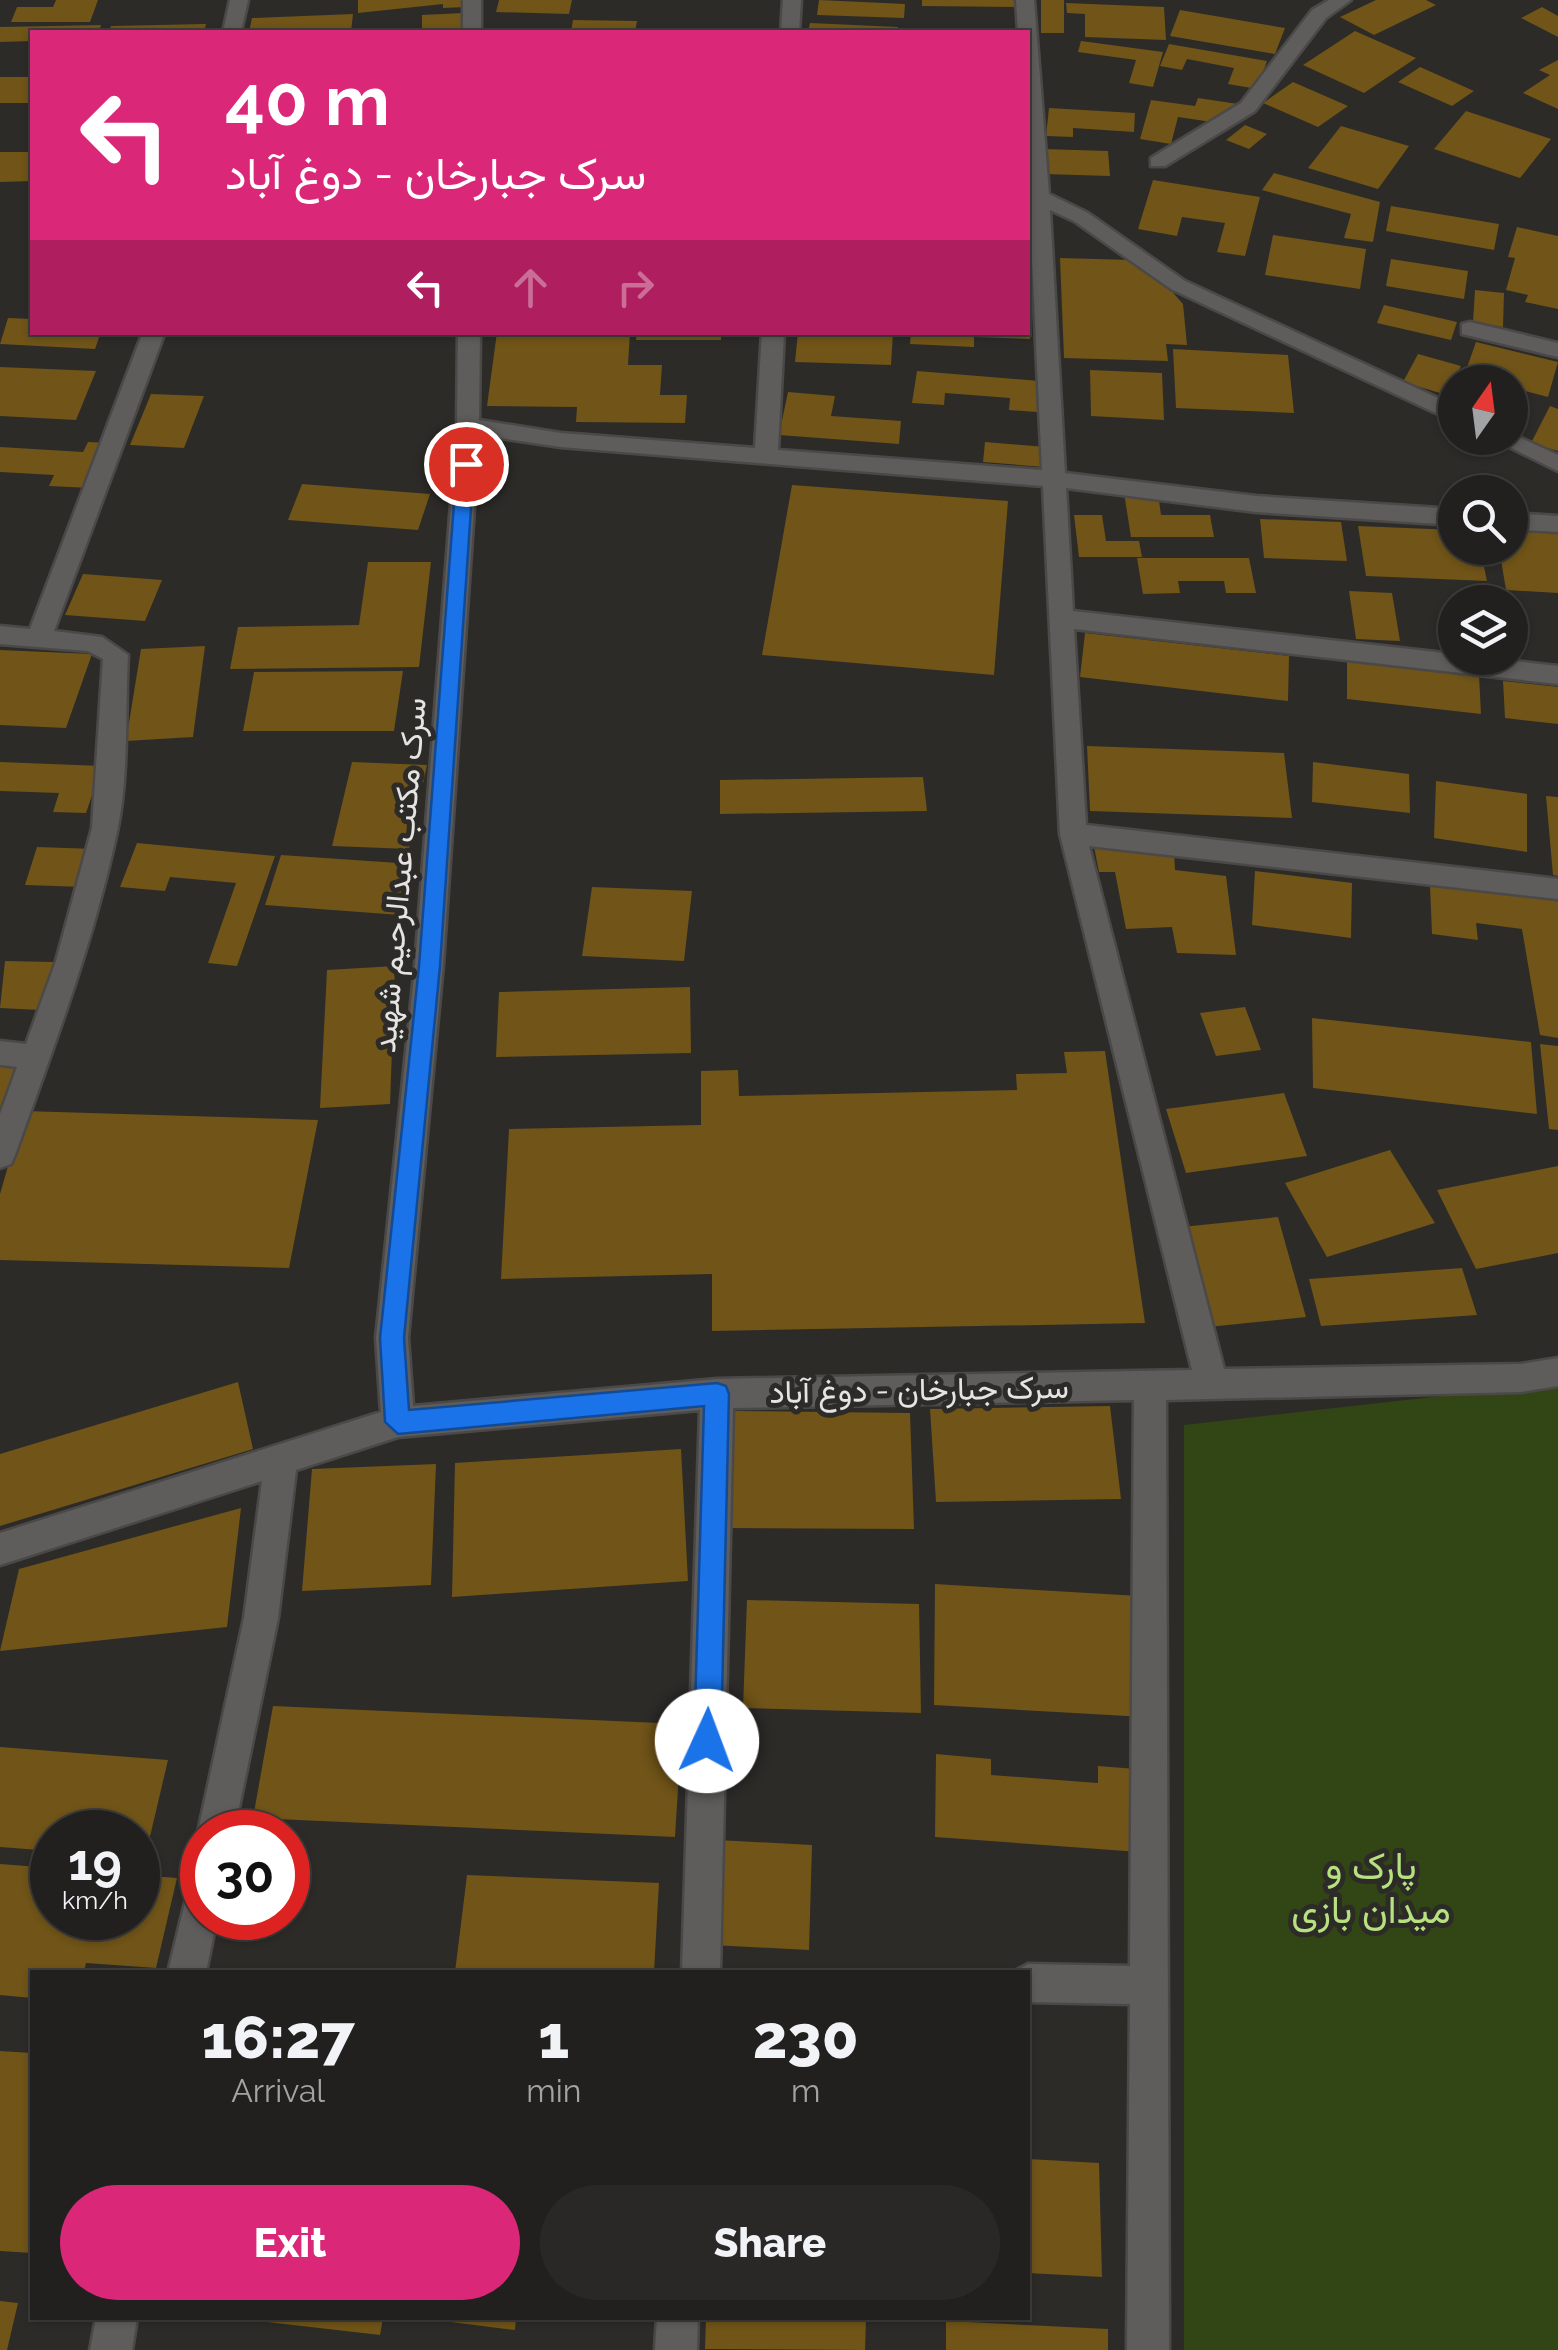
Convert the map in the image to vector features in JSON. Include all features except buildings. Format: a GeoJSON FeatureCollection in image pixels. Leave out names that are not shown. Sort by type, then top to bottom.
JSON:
{"type":"FeatureCollection","features":[{"type":"Feature","properties":{"kind":"street"},"geometry":{"type":"LineString","coordinates":[[232,30],[239,0]]}},
{"type":"Feature","properties":{"kind":"street"},"geometry":{"type":"LineString","coordinates":[[472,0],[472,30]]}},
{"type":"Feature","properties":{"kind":"street"},"geometry":{"type":"LineString","coordinates":[[790,30],[792,0]]}},
{"type":"Feature","properties":{"kind":"street"},"geometry":{"type":"LineString","coordinates":[[1024,0],[1026,30]]}},
{"type":"Feature","properties":{"kind":"street"},"geometry":{"type":"LineString","coordinates":[[1158,162],[1248,107],[1317,7],[1342,0]]}},
{"type":"Feature","properties":{"kind":"street"},"geometry":{"type":"LineString","coordinates":[[1030,76],[1065,618],[1073,834],[1211,1383]]}},
{"type":"Feature","properties":{"kind":"street"},"geometry":{"type":"LineString","coordinates":[[1039,197],[1080,217],[1178,285],[1438,407]]}},
{"type":"Feature","properties":{"kind":"street"},"geometry":{"type":"LineString","coordinates":[[1470,329],[1558,350]]}},
{"type":"Feature","properties":{"kind":"street"},"geometry":{"type":"LineString","coordinates":[[39,637],[153,335]]}},
{"type":"Feature","properties":{"kind":"street","name":"سرک مکتب عبدالرحیم شهید"},"geometry":{"type":"LineString","coordinates":[[398,1422],[392,1338],[430,966],[468,426],[469,335]]}},
{"type":"Feature","properties":{"kind":"street"},"geometry":{"type":"LineString","coordinates":[[766,458],[773,335]]}},
{"type":"Feature","properties":{"kind":"street"},"geometry":{"type":"LineString","coordinates":[[468,426],[561,440],[1055,478],[1256,504],[1438,517]]}},
{"type":"Feature","properties":{"kind":"street"},"geometry":{"type":"LineString","coordinates":[[1528,450],[1558,464]]}},
{"type":"Feature","properties":{"kind":"street"},"geometry":{"type":"LineString","coordinates":[[1528,522],[1558,524]]}},
{"type":"Feature","properties":{"kind":"street"},"geometry":{"type":"LineString","coordinates":[[1065,618],[1558,676]]}},
{"type":"Feature","properties":{"kind":"street"},"geometry":{"type":"LineString","coordinates":[[0,635],[93,643],[116,656],[105,828],[70,961],[0,1155]]}},
{"type":"Feature","properties":{"kind":"street"},"geometry":{"type":"LineString","coordinates":[[1073,834],[1290,855],[1558,889]]}},
{"type":"Feature","properties":{"kind":"street"},"geometry":{"type":"LineString","coordinates":[[0,1053],[37,1057]]}},
{"type":"Feature","properties":{"kind":"street","name":"سرک جبارخان - دوغ آباد"},"geometry":{"type":"LineString","coordinates":[[0,1549],[398,1422],[717,1394],[1520,1378],[1558,1372]]}},
{"type":"Feature","properties":{"kind":"street"},"geometry":{"type":"LineString","coordinates":[[1148,2350],[1150,1384]]}},
{"type":"Feature","properties":{"kind":"street"},"geometry":{"type":"LineString","coordinates":[[701,1970],[717,1394]]}},
{"type":"Feature","properties":{"kind":"street"},"geometry":{"type":"LineString","coordinates":[[221,1810],[261,1618],[281,1461]]}},
{"type":"Feature","properties":{"kind":"street"},"geometry":{"type":"LineString","coordinates":[[187,1970],[194,1940]]}},
{"type":"Feature","properties":{"kind":"street"},"geometry":{"type":"LineString","coordinates":[[1030,1983],[1151,1985]]}},
{"type":"Feature","properties":{"kind":"street"},"geometry":{"type":"LineString","coordinates":[[111,2350],[117,2320]]}},
{"type":"Feature","properties":{"kind":"street"},"geometry":{"type":"LineString","coordinates":[[676,2350],[678,2320]]}},
{"type":"Feature","properties":{"kind":"green space","name":"پارک و میدان بازی"},"geometry":{"type":"Polygon","coordinates":[[[1558,1383],[1558,2350],[1184,2350],[1184,1425],[1558,1383]]]}},
{"type":"Feature","properties":{"kind":"route"},"geometry":{"type":"LineString","coordinates":[[466,464],[430,966],[392,1338],[398,1422],[717,1394],[707,1741]]}}]}
